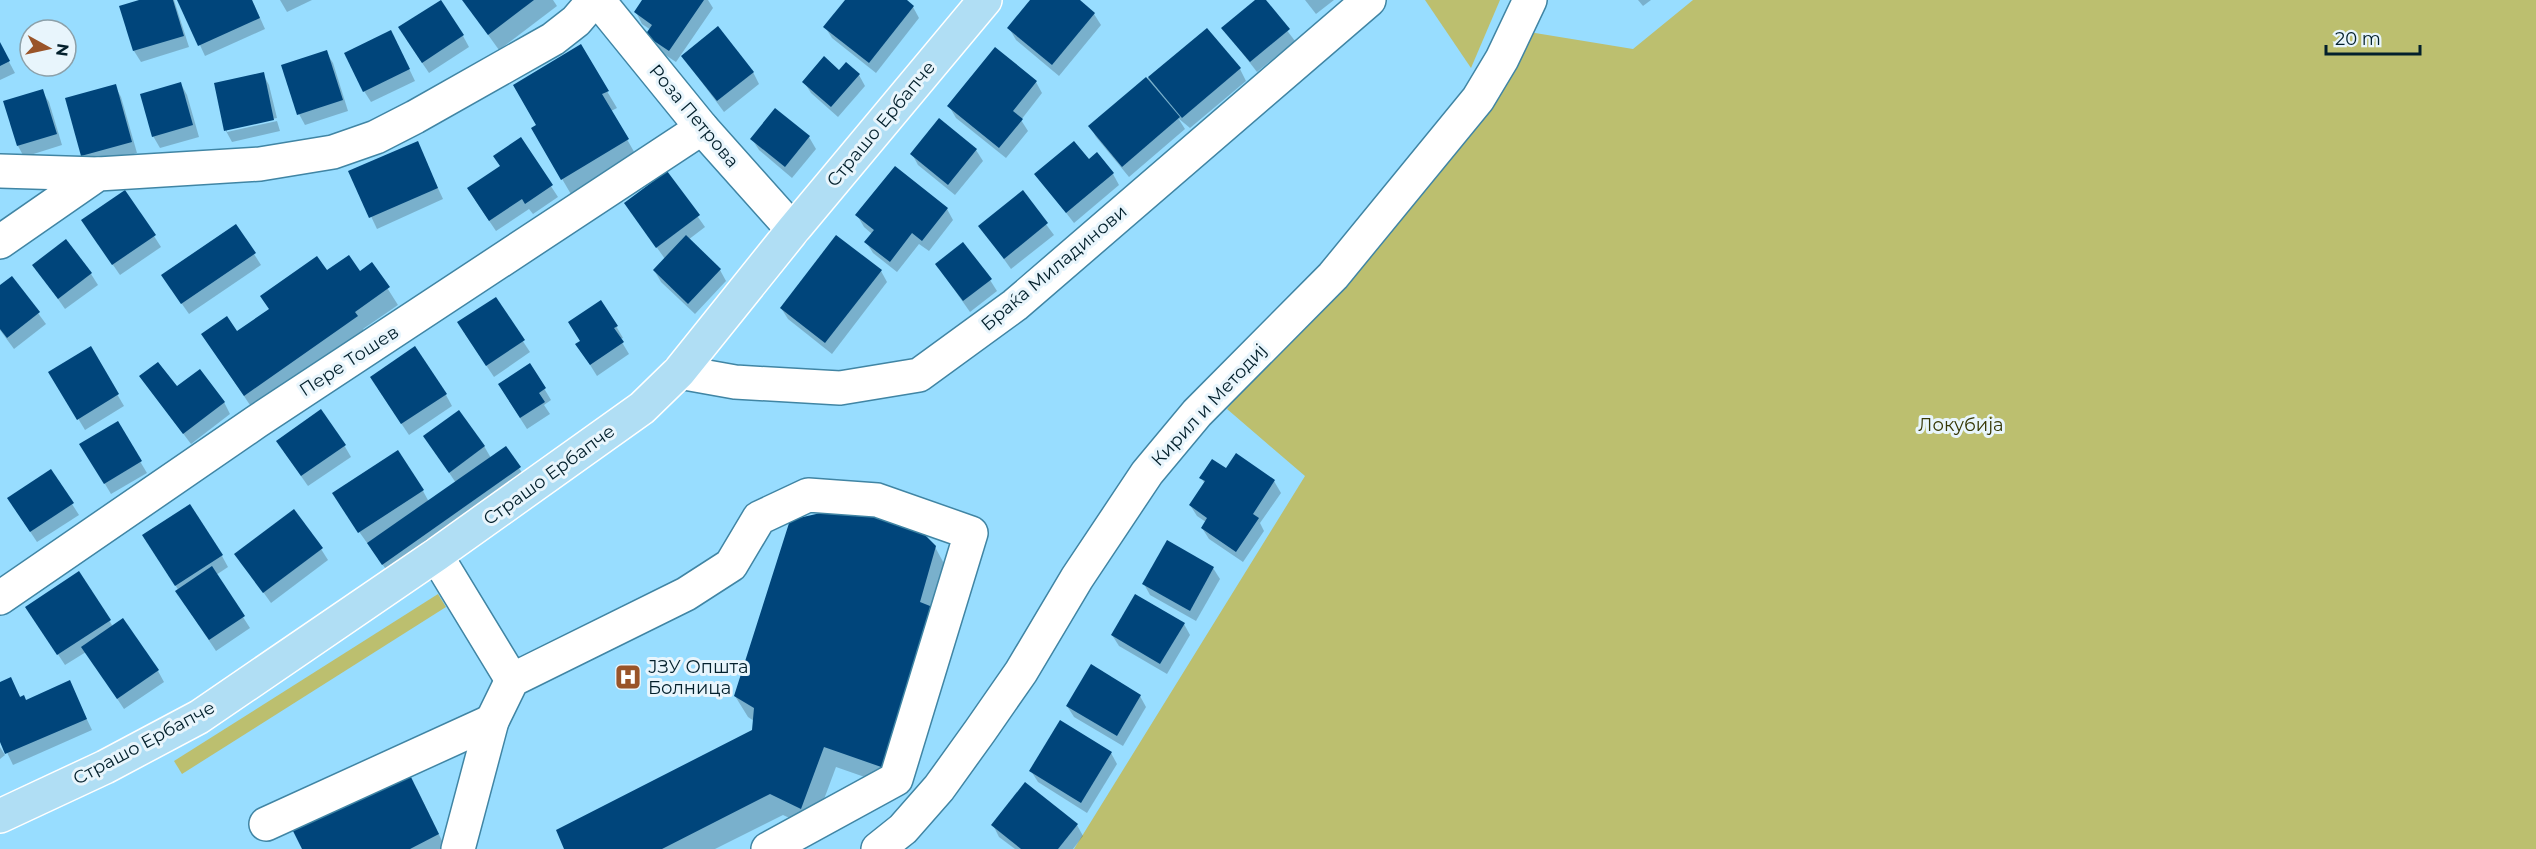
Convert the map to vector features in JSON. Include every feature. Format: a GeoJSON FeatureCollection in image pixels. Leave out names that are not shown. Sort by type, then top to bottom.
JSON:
{"type":"FeatureCollection","features":[{"type":"Feature","properties":{"kind":"main road","name":"Страшо Ербапче"},"geometry":{"type":"LineString","coordinates":[[0,816],[105,767],[199,717],[436,555],[642,408],[679,372],[793,230],[985,0]]}},
{"type":"Feature","properties":{"kind":"street","name":"Роза Петрова"},"geometry":{"type":"LineString","coordinates":[[596,0],[702,128],[793,230]]}},
{"type":"Feature","properties":{"kind":"street"},"geometry":{"type":"LineString","coordinates":[[0,171],[98,174],[260,165],[333,152],[376,137],[415,117],[553,39],[576,21],[596,0]]}},
{"type":"Feature","properties":{"kind":"street","name":"Браќа Миладинови"},"geometry":{"type":"LineString","coordinates":[[679,372],[735,382],[840,388],[919,375],[1015,305],[1369,0]]}},
{"type":"Feature","properties":{"kind":"street","name":"Кирил и Методиј"},"geometry":{"type":"LineString","coordinates":[[878,849],[903,829],[939,789],[1021,672],[1077,578],[1147,473],[1197,412],[1333,276],[1478,99],[1502,59],[1530,0]]}},
{"type":"Feature","properties":{"kind":"street","name":"Пере Тошев"},"geometry":{"type":"LineString","coordinates":[[0,598],[256,423],[702,128]]}},
{"type":"Feature","properties":{"kind":"street"},"geometry":{"type":"LineString","coordinates":[[0,242],[98,174]]}},
{"type":"Feature","properties":{"kind":"street"},"geometry":{"type":"LineString","coordinates":[[458,849],[492,721],[512,680],[686,594],[731,565],[759,518],[808,495],[876,500],[971,533],[896,779],[768,849]]}},
{"type":"Feature","properties":{"kind":"street"},"geometry":{"type":"LineString","coordinates":[[436,555],[512,680]]}},
{"type":"Feature","properties":{"kind":"street"},"geometry":{"type":"LineString","coordinates":[[266,824],[492,721]]}},
{"type":"Feature","properties":{"kind":"green space"},"geometry":{"type":"Polygon","coordinates":[[[1425,0],[1500,0],[1471,68],[1425,0]]]}},
{"type":"Feature","properties":{"kind":"green space","name":"Локубија"},"geometry":{"type":"Polygon","coordinates":[[[1693,0],[2536,0],[2536,849],[1074,849],[1305,476],[1227,409],[1529,32],[1633,49],[1693,0]]]}},
{"type":"Feature","properties":{"kind":"green space"},"geometry":{"type":"Polygon","coordinates":[[[438,594],[446,607],[182,774],[174,761],[438,594]]]}},
{"type":"Feature","properties":{"kind":"building"},"geometry":{"type":"Polygon","coordinates":[[[139,0],[173,0],[184,36],[133,51],[119,6],[139,0]]]}},
{"type":"Feature","properties":{"kind":"building"},"geometry":{"type":"Polygon","coordinates":[[[177,0],[252,0],[260,18],[198,46],[177,0]]]}},
{"type":"Feature","properties":{"kind":"building"},"geometry":{"type":"Polygon","coordinates":[[[441,0],[464,35],[422,63],[398,27],[441,0]]]}},
{"type":"Feature","properties":{"kind":"building"},"geometry":{"type":"Polygon","coordinates":[[[462,0],[534,0],[488,35],[462,0]]]}},
{"type":"Feature","properties":{"kind":"building"},"geometry":{"type":"Polygon","coordinates":[[[642,0],[704,0],[669,51],[645,35],[652,25],[634,12],[642,0]]]}},
{"type":"Feature","properties":{"kind":"building"},"geometry":{"type":"Polygon","coordinates":[[[845,0],[907,0],[914,6],[869,63],[823,27],[845,0]]]}},
{"type":"Feature","properties":{"kind":"building"},"geometry":{"type":"Polygon","coordinates":[[[1030,0],[1080,0],[1095,13],[1052,65],[1007,28],[1030,0]]]}},
{"type":"Feature","properties":{"kind":"building"},"geometry":{"type":"Polygon","coordinates":[[[1255,0],[1266,0],[1290,29],[1250,62],[1221,28],[1255,0]]]}},
{"type":"Feature","properties":{"kind":"building"},"geometry":{"type":"Polygon","coordinates":[[[718,26],[754,72],[717,101],[681,56],[718,26]]]}},
{"type":"Feature","properties":{"kind":"building"},"geometry":{"type":"Polygon","coordinates":[[[1207,28],[1241,68],[1182,118],[1148,77],[1207,28]]]}},
{"type":"Feature","properties":{"kind":"building"},"geometry":{"type":"Polygon","coordinates":[[[391,30],[410,69],[363,92],[344,53],[391,30]]]}},
{"type":"Feature","properties":{"kind":"building"},"geometry":{"type":"Polygon","coordinates":[[[0,42],[10,61],[0,66],[0,42]]]}},
{"type":"Feature","properties":{"kind":"building"},"geometry":{"type":"Polygon","coordinates":[[[581,44],[609,91],[602,94],[629,139],[561,180],[531,128],[536,125],[513,85],[581,44]]]}},
{"type":"Feature","properties":{"kind":"building"},"geometry":{"type":"Polygon","coordinates":[[[995,47],[1037,81],[1013,111],[1023,119],[999,148],[947,106],[995,47]]]}},
{"type":"Feature","properties":{"kind":"building"},"geometry":{"type":"Polygon","coordinates":[[[327,50],[343,100],[297,115],[281,65],[327,50]]]}},
{"type":"Feature","properties":{"kind":"building"},"geometry":{"type":"Polygon","coordinates":[[[824,56],[839,70],[846,62],[860,74],[831,107],[802,82],[824,56]]]}},
{"type":"Feature","properties":{"kind":"building"},"geometry":{"type":"Polygon","coordinates":[[[264,72],[274,120],[224,131],[214,83],[264,72]]]}},
{"type":"Feature","properties":{"kind":"building"},"geometry":{"type":"Polygon","coordinates":[[[1146,77],[1180,117],[1122,167],[1088,126],[1146,77]]]}},
{"type":"Feature","properties":{"kind":"building"},"geometry":{"type":"Polygon","coordinates":[[[181,82],[193,125],[152,137],[140,94],[181,82]]]}},
{"type":"Feature","properties":{"kind":"building"},"geometry":{"type":"Polygon","coordinates":[[[116,84],[132,142],[81,156],[65,98],[116,84]]]}},
{"type":"Feature","properties":{"kind":"building"},"geometry":{"type":"Polygon","coordinates":[[[43,89],[57,134],[17,146],[3,101],[43,89]]]}},
{"type":"Feature","properties":{"kind":"building"},"geometry":{"type":"Polygon","coordinates":[[[775,108],[810,136],[785,167],[750,139],[775,108]]]}},
{"type":"Feature","properties":{"kind":"building"},"geometry":{"type":"Polygon","coordinates":[[[939,118],[977,149],[948,185],[910,154],[939,118]]]}},
{"type":"Feature","properties":{"kind":"building"},"geometry":{"type":"Polygon","coordinates":[[[521,137],[553,185],[525,204],[522,199],[489,221],[467,188],[500,166],[493,156],[521,137]]]}},
{"type":"Feature","properties":{"kind":"building"},"geometry":{"type":"Polygon","coordinates":[[[418,141],[438,188],[369,218],[348,171],[418,141]]]}},
{"type":"Feature","properties":{"kind":"building"},"geometry":{"type":"Polygon","coordinates":[[[1074,141],[1089,159],[1097,152],[1114,173],[1066,213],[1034,174],[1074,141]]]}},
{"type":"Feature","properties":{"kind":"building"},"geometry":{"type":"Polygon","coordinates":[[[895,166],[948,208],[922,241],[912,233],[890,262],[864,242],[874,230],[855,215],[895,166]]]}},
{"type":"Feature","properties":{"kind":"building"},"geometry":{"type":"Polygon","coordinates":[[[667,171],[700,215],[656,248],[624,203],[667,171]]]}},
{"type":"Feature","properties":{"kind":"building"},"geometry":{"type":"Polygon","coordinates":[[[125,190],[156,235],[112,265],[81,220],[125,190]]]}},
{"type":"Feature","properties":{"kind":"building"},"geometry":{"type":"Polygon","coordinates":[[[1023,190],[1048,223],[1004,259],[978,226],[1023,190]]]}},
{"type":"Feature","properties":{"kind":"building"},"geometry":{"type":"Polygon","coordinates":[[[236,224],[256,253],[181,304],[161,275],[236,224]]]}},
{"type":"Feature","properties":{"kind":"building"},"geometry":{"type":"Polygon","coordinates":[[[686,235],[721,269],[688,304],[653,270],[686,235]]]}},
{"type":"Feature","properties":{"kind":"building"},"geometry":{"type":"Polygon","coordinates":[[[836,235],[882,270],[825,343],[780,308],[836,235]]]}},
{"type":"Feature","properties":{"kind":"building"},"geometry":{"type":"Polygon","coordinates":[[[66,239],[92,273],[58,299],[32,265],[66,239]]]}},
{"type":"Feature","properties":{"kind":"building"},"geometry":{"type":"Polygon","coordinates":[[[963,242],[992,279],[963,301],[935,264],[963,242]]]}},
{"type":"Feature","properties":{"kind":"building"},"geometry":{"type":"Polygon","coordinates":[[[349,255],[360,271],[372,262],[390,287],[355,312],[358,316],[244,396],[201,334],[227,316],[237,331],[269,309],[260,296],[317,256],[327,270],[349,255]]]}},
{"type":"Feature","properties":{"kind":"building"},"geometry":{"type":"Polygon","coordinates":[[[12,276],[40,312],[7,338],[0,329],[0,285],[12,276]]]}},
{"type":"Feature","properties":{"kind":"building"},"geometry":{"type":"Polygon","coordinates":[[[496,297],[525,340],[486,366],[457,322],[496,297]]]}},
{"type":"Feature","properties":{"kind":"building"},"geometry":{"type":"Polygon","coordinates":[[[601,300],[618,326],[614,328],[624,342],[590,365],[575,344],[580,341],[568,322],[601,300]]]}},
{"type":"Feature","properties":{"kind":"building"},"geometry":{"type":"Polygon","coordinates":[[[91,346],[119,394],[77,420],[48,372],[91,346]]]}},
{"type":"Feature","properties":{"kind":"building"},"geometry":{"type":"Polygon","coordinates":[[[415,346],[447,394],[401,424],[370,377],[415,346]]]}},
{"type":"Feature","properties":{"kind":"building"},"geometry":{"type":"Polygon","coordinates":[[[158,362],[177,386],[200,369],[225,402],[183,434],[139,376],[158,362]]]}},
{"type":"Feature","properties":{"kind":"building"},"geometry":{"type":"Polygon","coordinates":[[[530,363],[546,388],[539,393],[545,402],[520,418],[498,384],[530,363]]]}},
{"type":"Feature","properties":{"kind":"building"},"geometry":{"type":"Polygon","coordinates":[[[321,409],[346,445],[301,476],[276,441],[321,409]]]}},
{"type":"Feature","properties":{"kind":"building"},"geometry":{"type":"Polygon","coordinates":[[[459,410],[485,446],[449,473],[423,436],[459,410]]]}},
{"type":"Feature","properties":{"kind":"building"},"geometry":{"type":"Polygon","coordinates":[[[118,421],[142,461],[104,484],[79,444],[118,421]]]}},
{"type":"Feature","properties":{"kind":"building"},"geometry":{"type":"Polygon","coordinates":[[[506,446],[521,467],[382,565],[367,543],[506,446]]]}},
{"type":"Feature","properties":{"kind":"building"},"geometry":{"type":"Polygon","coordinates":[[[398,450],[424,490],[358,533],[332,493],[398,450]]]}},
{"type":"Feature","properties":{"kind":"building"},"geometry":{"type":"Polygon","coordinates":[[[1236,453],[1275,480],[1253,514],[1259,518],[1236,552],[1201,528],[1207,518],[1189,505],[1205,481],[1199,478],[1212,459],[1226,468],[1236,453]]]}},
{"type":"Feature","properties":{"kind":"building"},"geometry":{"type":"Polygon","coordinates":[[[51,469],[74,503],[30,532],[7,498],[51,469]]]}},
{"type":"Feature","properties":{"kind":"building"},"geometry":{"type":"Polygon","coordinates":[[[190,504],[223,555],[175,586],[142,535],[190,504]]]}},
{"type":"Feature","properties":{"kind":"building"},"geometry":{"type":"Polygon","coordinates":[[[851,506],[917,527],[936,546],[920,602],[940,610],[887,769],[824,747],[801,809],[770,794],[662,849],[564,849],[556,830],[752,730],[754,708],[734,696],[790,520],[851,506]]]}},
{"type":"Feature","properties":{"kind":"building"},"geometry":{"type":"Polygon","coordinates":[[[294,509],[323,548],[263,593],[234,554],[294,509]]]}},
{"type":"Feature","properties":{"kind":"building"},"geometry":{"type":"Polygon","coordinates":[[[1167,540],[1214,567],[1190,611],[1142,584],[1167,540]]]}},
{"type":"Feature","properties":{"kind":"building"},"geometry":{"type":"Polygon","coordinates":[[[212,566],[245,616],[209,640],[175,591],[212,566]]]}},
{"type":"Feature","properties":{"kind":"building"},"geometry":{"type":"Polygon","coordinates":[[[79,571],[111,620],[57,655],[25,607],[79,571]]]}},
{"type":"Feature","properties":{"kind":"building"},"geometry":{"type":"Polygon","coordinates":[[[1135,594],[1185,623],[1160,664],[1111,635],[1135,594]]]}},
{"type":"Feature","properties":{"kind":"building"},"geometry":{"type":"Polygon","coordinates":[[[123,618],[159,670],[117,699],[81,647],[123,618]]]}},
{"type":"Feature","properties":{"kind":"building"},"geometry":{"type":"Polygon","coordinates":[[[1091,664],[1141,695],[1117,736],[1066,706],[1091,664]]]}},
{"type":"Feature","properties":{"kind":"building"},"geometry":{"type":"Polygon","coordinates":[[[11,677],[20,697],[24,695],[26,700],[70,680],[87,719],[5,754],[0,742],[0,682],[11,677]]]}},
{"type":"Feature","properties":{"kind":"building"},"geometry":{"type":"Polygon","coordinates":[[[1060,720],[1112,752],[1081,803],[1029,771],[1060,720]]]}},
{"type":"Feature","properties":{"kind":"building"},"geometry":{"type":"Polygon","coordinates":[[[408,771],[439,834],[410,849],[302,849],[292,829],[408,771]]]}},
{"type":"Feature","properties":{"kind":"building"},"geometry":{"type":"Polygon","coordinates":[[[1025,782],[1078,824],[1058,849],[1021,849],[991,825],[1025,782]]]}},
{"type":"Feature","properties":{"kind":"place","name":"ЈЗУ Општа Болница"},"geometry":{"type":"Point","coordinates":[628,677]}}]}
